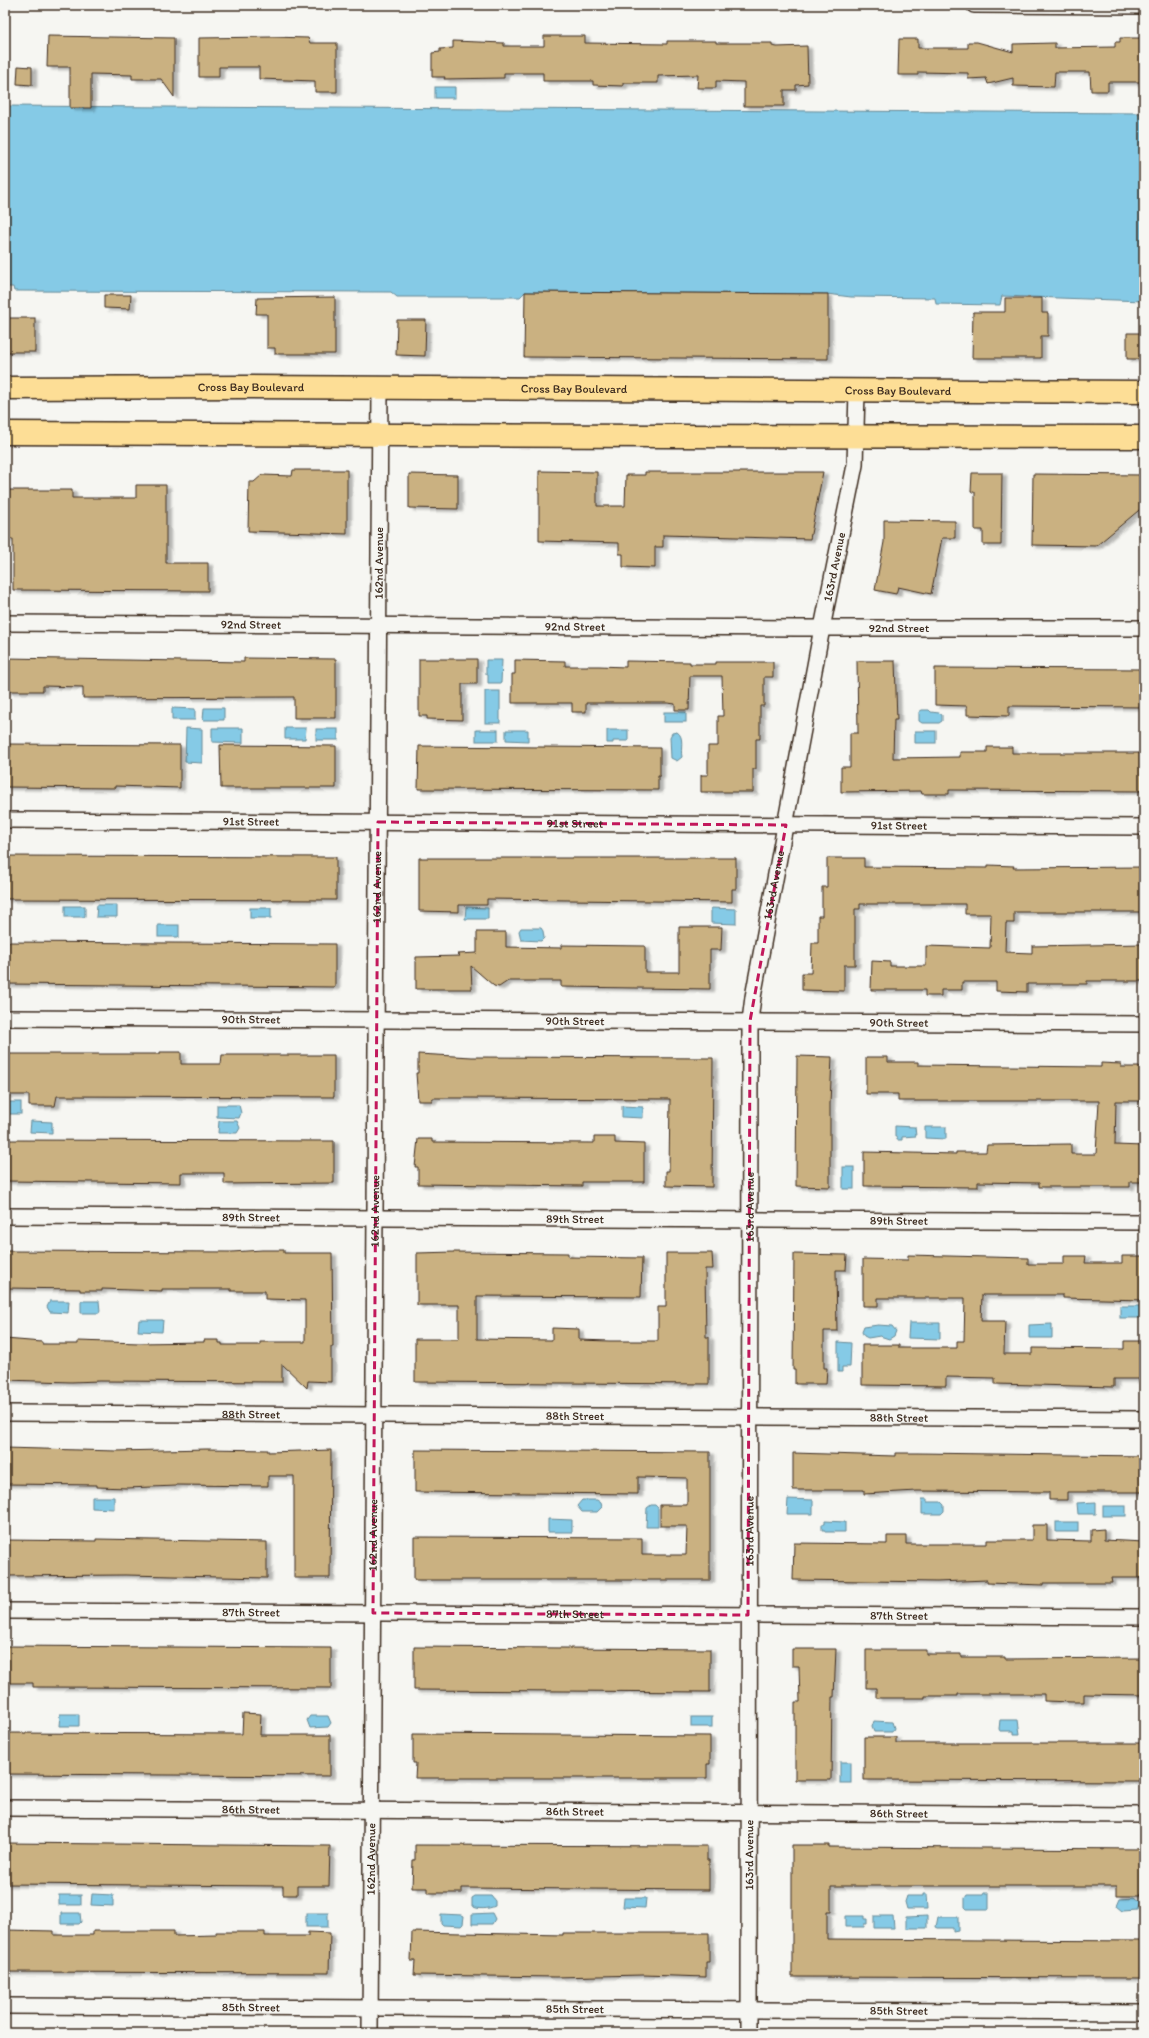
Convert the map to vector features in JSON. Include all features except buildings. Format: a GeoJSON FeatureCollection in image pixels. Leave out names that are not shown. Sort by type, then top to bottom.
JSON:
{"type":"FeatureCollection","features":[{"type":"Feature","properties":{"kind":"main road","name":"Cross Bay Boulevard"},"geometry":{"type":"LineString","coordinates":[[5,388],[380,388],[1144,392]]}},
{"type":"Feature","properties":{"kind":"main road"},"geometry":{"type":"LineString","coordinates":[[5,433],[380,434],[857,438],[1144,437]]}},
{"type":"Feature","properties":{"kind":"street"},"geometry":{"type":"LineString","coordinates":[[974,5],[1144,6]]}},
{"type":"Feature","properties":{"kind":"street","name":"162nd Avenue"},"geometry":{"type":"LineString","coordinates":[[370,2033],[380,388]]}},
{"type":"Feature","properties":{"kind":"street","name":"163rd Avenue"},"geometry":{"type":"LineString","coordinates":[[749,2033],[748,1417],[750,1021],[753,997],[822,628],[855,465],[857,438],[857,391]]}},
{"type":"Feature","properties":{"kind":"street","name":"92nd Street"},"geometry":{"type":"LineString","coordinates":[[5,623],[822,628],[1144,628]]}},
{"type":"Feature","properties":{"kind":"street","name":"91st Street"},"geometry":{"type":"LineString","coordinates":[[5,820],[1144,827]]}},
{"type":"Feature","properties":{"kind":"street","name":"90th Street"},"geometry":{"type":"LineString","coordinates":[[5,1018],[1144,1024]]}},
{"type":"Feature","properties":{"kind":"street","name":"89th Street"},"geometry":{"type":"LineString","coordinates":[[5,1216],[1144,1222]]}},
{"type":"Feature","properties":{"kind":"street","name":"88th Street"},"geometry":{"type":"LineString","coordinates":[[5,1413],[1144,1419]]}},
{"type":"Feature","properties":{"kind":"street","name":"87th Street"},"geometry":{"type":"LineString","coordinates":[[5,1611],[1144,1617]]}},
{"type":"Feature","properties":{"kind":"street","name":"86th Street"},"geometry":{"type":"LineString","coordinates":[[5,1808],[1144,1815]]}},
{"type":"Feature","properties":{"kind":"street","name":"85th Street"},"geometry":{"type":"LineString","coordinates":[[5,2006],[1144,2012]]}},
{"type":"Feature","properties":{"kind":"highlighted area"},"geometry":{"type":"Polygon","coordinates":[[[378,822],[786,825],[750,1021],[748,1615],[373,1613],[378,822]]]}},
{"type":"Feature","properties":{"kind":"water"},"geometry":{"type":"Polygon","coordinates":[[[435,87],[455,87],[455,98],[435,98],[435,87]]]}},
{"type":"Feature","properties":{"kind":"water"},"geometry":{"type":"Polygon","coordinates":[[[5,106],[1144,113],[1144,301],[1002,296],[1000,305],[936,304],[935,298],[851,297],[827,294],[525,292],[520,297],[397,297],[391,292],[14,291],[13,287],[5,287],[5,106]]]}},
{"type":"Feature","properties":{"kind":"water"},"geometry":{"type":"Polygon","coordinates":[[[486,660],[502,660],[501,683],[488,683],[488,675],[486,674],[486,660]]]}},
{"type":"Feature","properties":{"kind":"water"},"geometry":{"type":"Polygon","coordinates":[[[485,691],[500,691],[500,723],[485,723],[485,691]]]}},
{"type":"Feature","properties":{"kind":"water"},"geometry":{"type":"Polygon","coordinates":[[[172,708],[195,709],[195,720],[172,720],[172,708]]]}},
{"type":"Feature","properties":{"kind":"water"},"geometry":{"type":"Polygon","coordinates":[[[204,708],[224,708],[224,720],[203,720],[204,708]]]}},
{"type":"Feature","properties":{"kind":"water"},"geometry":{"type":"Polygon","coordinates":[[[922,710],[929,710],[931,712],[939,713],[942,715],[942,721],[939,723],[922,723],[919,721],[919,712],[922,710]]]}},
{"type":"Feature","properties":{"kind":"water"},"geometry":{"type":"Polygon","coordinates":[[[664,712],[686,712],[686,722],[664,722],[664,712]]]}},
{"type":"Feature","properties":{"kind":"water"},"geometry":{"type":"Polygon","coordinates":[[[186,728],[202,729],[202,763],[185,762],[186,728]]]}},
{"type":"Feature","properties":{"kind":"water"},"geometry":{"type":"Polygon","coordinates":[[[212,728],[243,728],[243,743],[212,742],[212,728]]]}},
{"type":"Feature","properties":{"kind":"water"},"geometry":{"type":"Polygon","coordinates":[[[285,728],[306,728],[305,739],[285,739],[285,728]]]}},
{"type":"Feature","properties":{"kind":"water"},"geometry":{"type":"Polygon","coordinates":[[[316,729],[338,729],[338,740],[316,740],[316,729]]]}},
{"type":"Feature","properties":{"kind":"water"},"geometry":{"type":"Polygon","coordinates":[[[476,730],[498,730],[498,741],[476,741],[476,730]]]}},
{"type":"Feature","properties":{"kind":"water"},"geometry":{"type":"Polygon","coordinates":[[[506,730],[528,730],[528,741],[506,740],[506,730]]]}},
{"type":"Feature","properties":{"kind":"water"},"geometry":{"type":"Polygon","coordinates":[[[607,730],[628,730],[628,741],[613,741],[613,743],[607,743],[607,730]]]}},
{"type":"Feature","properties":{"kind":"water"},"geometry":{"type":"Polygon","coordinates":[[[915,731],[936,731],[936,743],[915,743],[915,731]]]}},
{"type":"Feature","properties":{"kind":"water"},"geometry":{"type":"Polygon","coordinates":[[[677,732],[682,740],[682,757],[677,761],[671,758],[670,737],[672,733],[677,732]]]}},
{"type":"Feature","properties":{"kind":"water"},"geometry":{"type":"Polygon","coordinates":[[[97,905],[117,905],[117,917],[96,917],[97,905]]]}},
{"type":"Feature","properties":{"kind":"water"},"geometry":{"type":"Polygon","coordinates":[[[65,906],[85,906],[85,917],[65,917],[65,906]]]}},
{"type":"Feature","properties":{"kind":"water"},"geometry":{"type":"Polygon","coordinates":[[[466,907],[488,908],[488,919],[465,919],[466,907]]]}},
{"type":"Feature","properties":{"kind":"water"},"geometry":{"type":"Polygon","coordinates":[[[250,908],[271,908],[271,918],[250,918],[250,908]]]}},
{"type":"Feature","properties":{"kind":"water"},"geometry":{"type":"Polygon","coordinates":[[[711,908],[736,909],[736,924],[711,923],[711,908]]]}},
{"type":"Feature","properties":{"kind":"water"},"geometry":{"type":"Polygon","coordinates":[[[158,925],[179,925],[179,937],[158,937],[158,925]]]}},
{"type":"Feature","properties":{"kind":"water"},"geometry":{"type":"Polygon","coordinates":[[[521,928],[541,928],[544,938],[541,941],[521,940],[519,931],[521,928]]]}},
{"type":"Feature","properties":{"kind":"water"},"geometry":{"type":"Polygon","coordinates":[[[5,1102],[21,1102],[21,1114],[5,1114],[5,1102]]]}},
{"type":"Feature","properties":{"kind":"water"},"geometry":{"type":"Polygon","coordinates":[[[217,1105],[239,1105],[241,1113],[239,1118],[217,1117],[217,1105]]]}},
{"type":"Feature","properties":{"kind":"water"},"geometry":{"type":"Polygon","coordinates":[[[622,1106],[643,1107],[643,1118],[622,1117],[622,1106]]]}},
{"type":"Feature","properties":{"kind":"water"},"geometry":{"type":"Polygon","coordinates":[[[31,1121],[52,1122],[52,1133],[30,1132],[31,1121]]]}},
{"type":"Feature","properties":{"kind":"water"},"geometry":{"type":"Polygon","coordinates":[[[219,1121],[237,1121],[240,1128],[237,1133],[218,1133],[219,1121]]]}},
{"type":"Feature","properties":{"kind":"water"},"geometry":{"type":"Polygon","coordinates":[[[895,1126],[915,1127],[916,1136],[902,1137],[902,1140],[897,1140],[897,1137],[895,1137],[895,1126]]]}},
{"type":"Feature","properties":{"kind":"water"},"geometry":{"type":"Polygon","coordinates":[[[925,1127],[946,1127],[946,1139],[925,1138],[925,1127]]]}},
{"type":"Feature","properties":{"kind":"water"},"geometry":{"type":"Polygon","coordinates":[[[843,1167],[854,1167],[854,1189],[843,1189],[843,1167]]]}},
{"type":"Feature","properties":{"kind":"water"},"geometry":{"type":"Polygon","coordinates":[[[50,1301],[69,1301],[68,1313],[50,1312],[47,1307],[50,1301]]]}},
{"type":"Feature","properties":{"kind":"water"},"geometry":{"type":"Polygon","coordinates":[[[81,1301],[99,1301],[99,1313],[81,1313],[81,1301]]]}},
{"type":"Feature","properties":{"kind":"water"},"geometry":{"type":"Polygon","coordinates":[[[1120,1306],[1144,1306],[1144,1318],[1120,1318],[1120,1306]]]}},
{"type":"Feature","properties":{"kind":"water"},"geometry":{"type":"Polygon","coordinates":[[[139,1320],[163,1320],[162,1332],[138,1331],[139,1320]]]}},
{"type":"Feature","properties":{"kind":"water"},"geometry":{"type":"Polygon","coordinates":[[[909,1323],[940,1323],[940,1339],[908,1338],[909,1323]]]}},
{"type":"Feature","properties":{"kind":"water"},"geometry":{"type":"Polygon","coordinates":[[[1052,1324],[1052,1338],[1029,1338],[1029,1325],[1052,1324]]]}},
{"type":"Feature","properties":{"kind":"water"},"geometry":{"type":"Polygon","coordinates":[[[878,1325],[892,1326],[896,1331],[894,1336],[889,1339],[880,1336],[868,1338],[864,1336],[862,1332],[864,1327],[878,1325]]]}},
{"type":"Feature","properties":{"kind":"water"},"geometry":{"type":"Polygon","coordinates":[[[838,1342],[851,1343],[850,1367],[842,1367],[842,1372],[838,1372],[838,1342]]]}},
{"type":"Feature","properties":{"kind":"water"},"geometry":{"type":"Polygon","coordinates":[[[92,1497],[114,1497],[114,1509],[92,1508],[92,1497]]]}},
{"type":"Feature","properties":{"kind":"water"},"geometry":{"type":"Polygon","coordinates":[[[788,1499],[813,1500],[813,1514],[787,1514],[788,1499]]]}},
{"type":"Feature","properties":{"kind":"water"},"geometry":{"type":"Polygon","coordinates":[[[922,1499],[927,1499],[927,1502],[941,1502],[944,1505],[944,1511],[941,1514],[922,1514],[922,1499]]]}},
{"type":"Feature","properties":{"kind":"water"},"geometry":{"type":"Polygon","coordinates":[[[582,1500],[597,1500],[601,1503],[602,1507],[597,1512],[582,1512],[577,1506],[582,1500]]]}},
{"type":"Feature","properties":{"kind":"water"},"geometry":{"type":"Polygon","coordinates":[[[1096,1502],[1096,1514],[1078,1514],[1077,1503],[1096,1502]]]}},
{"type":"Feature","properties":{"kind":"water"},"geometry":{"type":"Polygon","coordinates":[[[651,1505],[655,1505],[658,1508],[658,1527],[646,1527],[647,1508],[651,1505]]]}},
{"type":"Feature","properties":{"kind":"water"},"geometry":{"type":"Polygon","coordinates":[[[1103,1506],[1126,1506],[1126,1516],[1103,1516],[1103,1506]]]}},
{"type":"Feature","properties":{"kind":"water"},"geometry":{"type":"Polygon","coordinates":[[[548,1519],[572,1520],[572,1532],[548,1532],[548,1519]]]}},
{"type":"Feature","properties":{"kind":"water"},"geometry":{"type":"Polygon","coordinates":[[[825,1521],[845,1522],[845,1532],[825,1532],[825,1530],[822,1530],[822,1524],[825,1524],[825,1521]]]}},
{"type":"Feature","properties":{"kind":"water"},"geometry":{"type":"Polygon","coordinates":[[[1056,1522],[1078,1522],[1078,1532],[1056,1532],[1056,1522]]]}},
{"type":"Feature","properties":{"kind":"water"},"geometry":{"type":"Polygon","coordinates":[[[60,1714],[79,1714],[79,1726],[59,1726],[60,1714]]]}},
{"type":"Feature","properties":{"kind":"water"},"geometry":{"type":"Polygon","coordinates":[[[310,1716],[328,1716],[331,1723],[328,1727],[310,1728],[307,1720],[310,1716]]]}},
{"type":"Feature","properties":{"kind":"water"},"geometry":{"type":"Polygon","coordinates":[[[691,1717],[712,1717],[712,1727],[691,1727],[691,1717]]]}},
{"type":"Feature","properties":{"kind":"water"},"geometry":{"type":"Polygon","coordinates":[[[1000,1720],[1018,1720],[1020,1734],[1014,1734],[1014,1731],[1000,1731],[1000,1720]]]}},
{"type":"Feature","properties":{"kind":"water"},"geometry":{"type":"Polygon","coordinates":[[[874,1721],[892,1722],[894,1728],[892,1732],[874,1732],[872,1727],[874,1721]]]}},
{"type":"Feature","properties":{"kind":"water"},"geometry":{"type":"Polygon","coordinates":[[[840,1762],[851,1762],[851,1783],[840,1783],[840,1762]]]}},
{"type":"Feature","properties":{"kind":"water"},"geometry":{"type":"Polygon","coordinates":[[[984,1893],[989,1893],[989,1909],[967,1909],[965,1907],[965,1898],[967,1895],[983,1895],[984,1893]]]}},
{"type":"Feature","properties":{"kind":"water"},"geometry":{"type":"Polygon","coordinates":[[[92,1894],[113,1895],[113,1906],[91,1905],[92,1894]]]}},
{"type":"Feature","properties":{"kind":"water"},"geometry":{"type":"Polygon","coordinates":[[[923,1894],[927,1894],[928,1909],[907,1909],[905,1902],[907,1896],[923,1896],[923,1894]]]}},
{"type":"Feature","properties":{"kind":"water"},"geometry":{"type":"Polygon","coordinates":[[[59,1895],[81,1895],[81,1905],[59,1905],[59,1895]]]}},
{"type":"Feature","properties":{"kind":"water"},"geometry":{"type":"Polygon","coordinates":[[[475,1896],[491,1896],[495,1901],[495,1906],[483,1909],[472,1906],[472,1898],[475,1896]]]}},
{"type":"Feature","properties":{"kind":"water"},"geometry":{"type":"Polygon","coordinates":[[[624,1898],[646,1898],[645,1908],[623,1907],[624,1898]]]}},
{"type":"Feature","properties":{"kind":"water"},"geometry":{"type":"Polygon","coordinates":[[[1134,1898],[1140,1903],[1137,1910],[1123,1911],[1117,1906],[1120,1899],[1134,1898]]]}},
{"type":"Feature","properties":{"kind":"water"},"geometry":{"type":"Polygon","coordinates":[[[61,1913],[80,1913],[81,1922],[79,1924],[61,1924],[61,1913]]]}},
{"type":"Feature","properties":{"kind":"water"},"geometry":{"type":"Polygon","coordinates":[[[306,1913],[328,1913],[328,1927],[306,1927],[306,1913]]]}},
{"type":"Feature","properties":{"kind":"water"},"geometry":{"type":"Polygon","coordinates":[[[492,1913],[495,1919],[492,1924],[472,1924],[472,1914],[492,1913]]]}},
{"type":"Feature","properties":{"kind":"water"},"geometry":{"type":"Polygon","coordinates":[[[441,1914],[462,1915],[464,1916],[463,1924],[461,1926],[443,1925],[441,1923],[441,1914]]]}},
{"type":"Feature","properties":{"kind":"water"},"geometry":{"type":"Polygon","coordinates":[[[845,1916],[864,1916],[864,1919],[867,1919],[867,1924],[864,1924],[864,1927],[845,1927],[845,1916]]]}},
{"type":"Feature","properties":{"kind":"water"},"geometry":{"type":"Polygon","coordinates":[[[874,1916],[893,1916],[894,1928],[874,1928],[874,1916]]]}},
{"type":"Feature","properties":{"kind":"water"},"geometry":{"type":"Polygon","coordinates":[[[927,1916],[927,1928],[906,1928],[906,1917],[927,1916]]]}},
{"type":"Feature","properties":{"kind":"water"},"geometry":{"type":"Polygon","coordinates":[[[938,1917],[958,1917],[958,1931],[953,1932],[953,1928],[936,1927],[938,1917]]]}}]}
